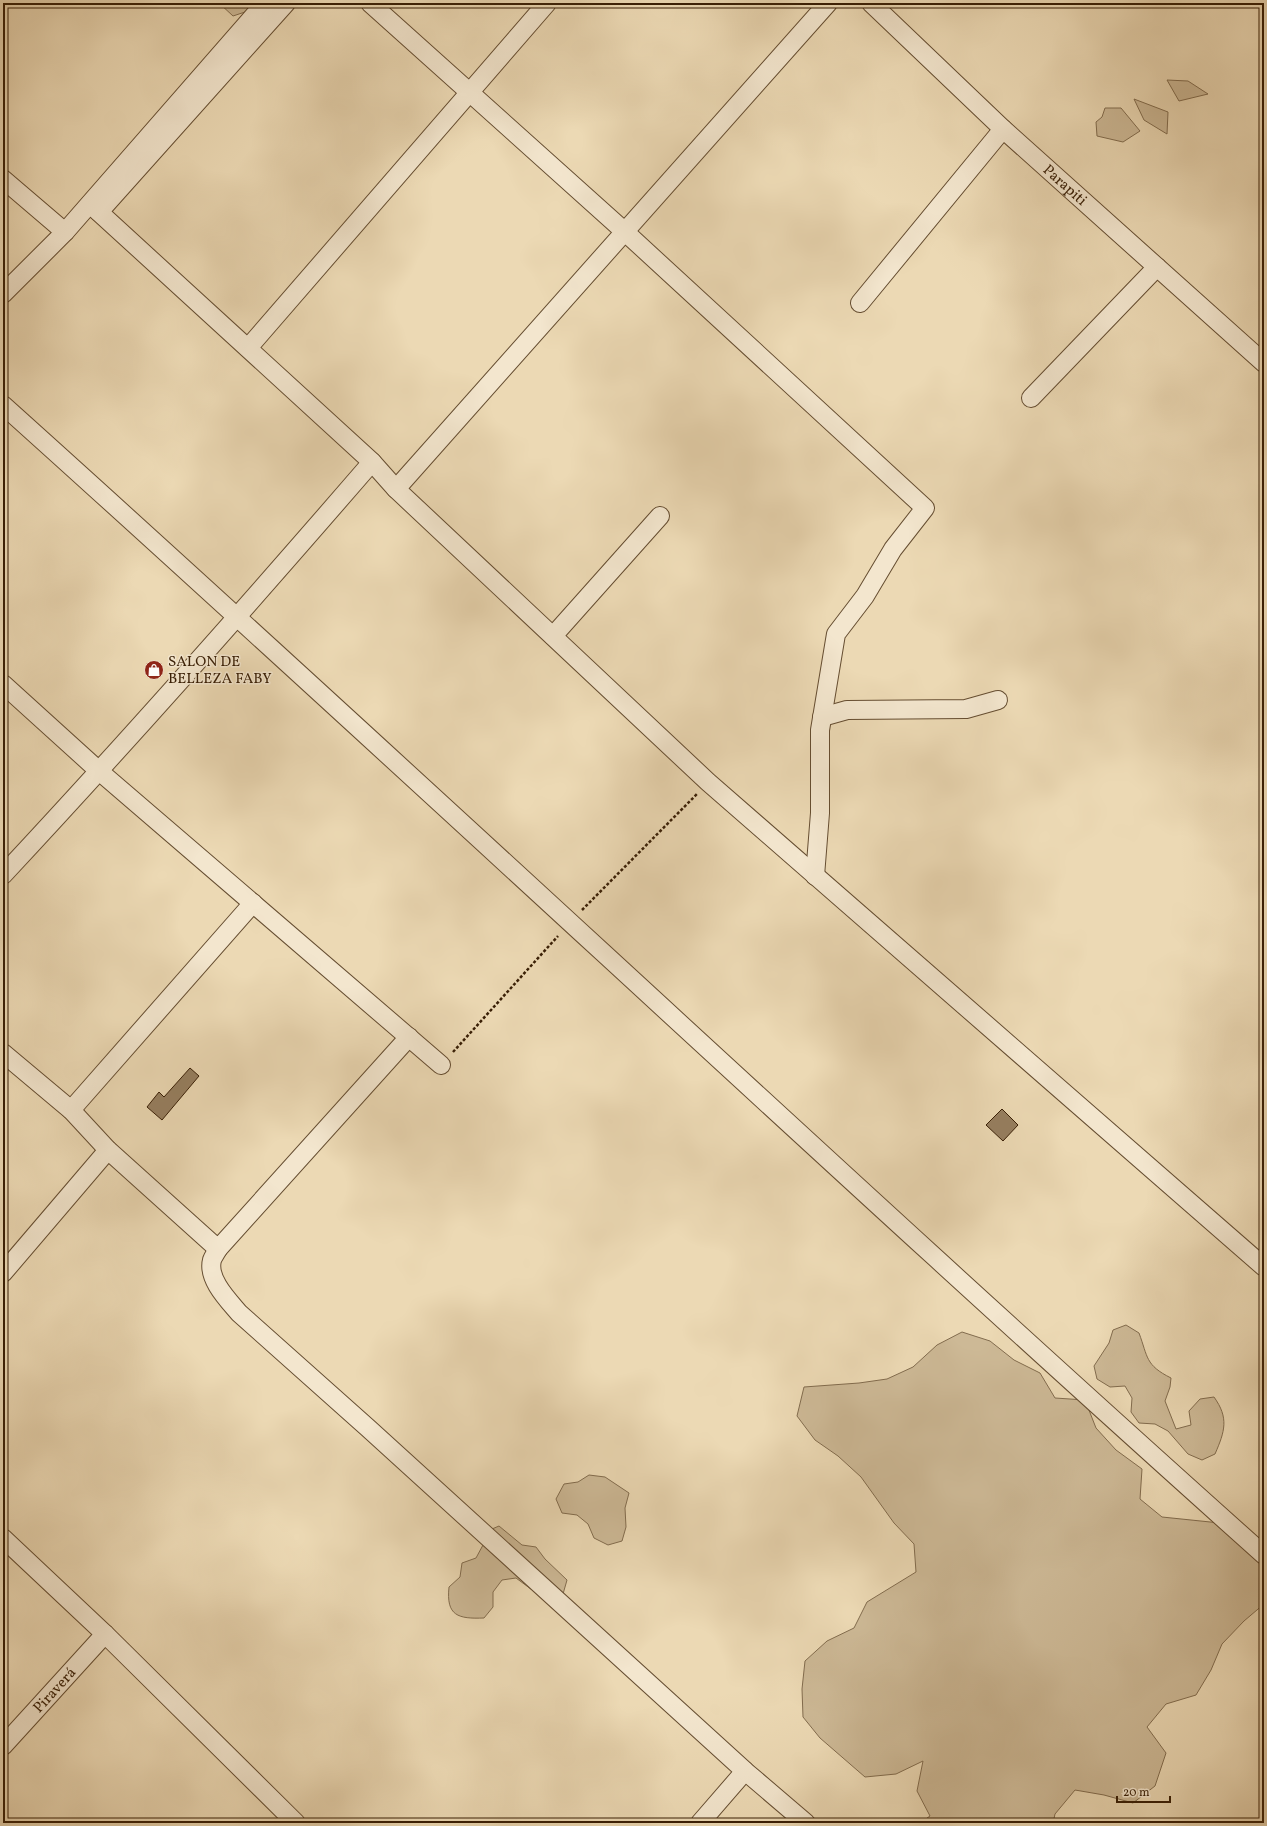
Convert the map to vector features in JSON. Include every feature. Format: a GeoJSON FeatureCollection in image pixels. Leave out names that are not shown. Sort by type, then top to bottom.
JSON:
{"type":"FeatureCollection","features":[{"type":"Feature","properties":{"kind":"street"},"geometry":{"type":"LineString","coordinates":[[95,208],[265,3]]}},
{"type":"Feature","properties":{"kind":"street"},"geometry":{"type":"LineString","coordinates":[[3,294],[65,232],[95,208],[286,3]]}},
{"type":"Feature","properties":{"kind":"street"},"geometry":{"type":"LineString","coordinates":[[370,3],[624,231],[925,508],[892,549],[865,596],[836,634],[820,730],[820,813],[815,876]]}},
{"type":"Feature","properties":{"kind":"street"},"geometry":{"type":"LineString","coordinates":[[248,348],[547,3]]}},
{"type":"Feature","properties":{"kind":"street"},"geometry":{"type":"LineString","coordinates":[[396,489],[828,3]]}},
{"type":"Feature","properties":{"kind":"street","name":"Parapiti"},"geometry":{"type":"LineString","coordinates":[[870,3],[1003,130],[1264,363]]}},
{"type":"Feature","properties":{"kind":"street"},"geometry":{"type":"LineString","coordinates":[[860,303],[1003,130]]}},
{"type":"Feature","properties":{"kind":"street"},"geometry":{"type":"LineString","coordinates":[[3,179],[65,232]]}},
{"type":"Feature","properties":{"kind":"street"},"geometry":{"type":"LineString","coordinates":[[95,208],[372,462],[396,489],[708,782],[1264,1267]]}},
{"type":"Feature","properties":{"kind":"street"},"geometry":{"type":"LineString","coordinates":[[1031,398],[1157,267]]}},
{"type":"Feature","properties":{"kind":"street"},"geometry":{"type":"LineString","coordinates":[[3,405],[238,616],[1040,1354],[1264,1555]]}},
{"type":"Feature","properties":{"kind":"street"},"geometry":{"type":"LineString","coordinates":[[3,875],[99,771],[238,616],[372,462]]}},
{"type":"Feature","properties":{"kind":"street"},"geometry":{"type":"LineString","coordinates":[[553,636],[660,516]]}},
{"type":"Feature","properties":{"kind":"street"},"geometry":{"type":"LineString","coordinates":[[3,684],[99,771],[441,1065]]}},
{"type":"Feature","properties":{"kind":"street"},"geometry":{"type":"LineString","coordinates":[[822,717],[847,710],[966,709],[998,700]]}},
{"type":"Feature","properties":{"kind":"street"},"geometry":{"type":"LineString","coordinates":[[71,1110],[253,903]]}},
{"type":"Feature","properties":{"kind":"street"},"geometry":{"type":"LineString","coordinates":[[408,1036],[218,1249],[212,1261],[212,1275],[226,1298],[239,1313],[368,1428],[745,1771],[806,1823]]}},
{"type":"Feature","properties":{"kind":"street"},"geometry":{"type":"LineString","coordinates":[[3,1053],[71,1110],[108,1150],[218,1249]]}},
{"type":"Feature","properties":{"kind":"street"},"geometry":{"type":"LineString","coordinates":[[3,1273],[108,1150]]}},
{"type":"Feature","properties":{"kind":"street"},"geometry":{"type":"LineString","coordinates":[[3,1538],[105,1634],[296,1823]]}},
{"type":"Feature","properties":{"kind":"street","name":"Piraverá"},"geometry":{"type":"LineString","coordinates":[[3,1746],[105,1634]]}},
{"type":"Feature","properties":{"kind":"street"},"geometry":{"type":"LineString","coordinates":[[700,1823],[745,1771]]}},
{"type":"Feature","properties":{"kind":"shaded area"},"geometry":{"type":"Polygon","coordinates":[[[219,3],[247,3],[248,11],[233,16],[219,3]]]}},
{"type":"Feature","properties":{"kind":"shaded area"},"geometry":{"type":"Polygon","coordinates":[[[1167,80],[1188,81],[1208,94],[1179,101],[1167,80]]]}},
{"type":"Feature","properties":{"kind":"shaded area"},"geometry":{"type":"Polygon","coordinates":[[[1134,99],[1168,112],[1167,134],[1144,120],[1134,99]]]}},
{"type":"Feature","properties":{"kind":"shaded area"},"geometry":{"type":"Polygon","coordinates":[[[1105,108],[1121,108],[1140,131],[1123,142],[1097,136],[1096,122],[1102,117],[1105,108]]]}},
{"type":"Feature","properties":{"kind":"shaded area"},"geometry":{"type":"Polygon","coordinates":[[[1126,1325],[1139,1333],[1146,1354],[1156,1369],[1171,1378],[1170,1387],[1165,1401],[1176,1429],[1191,1425],[1189,1411],[1200,1399],[1214,1397],[1224,1418],[1223,1431],[1215,1454],[1202,1460],[1188,1454],[1168,1431],[1155,1424],[1139,1423],[1131,1412],[1132,1398],[1125,1386],[1110,1387],[1097,1379],[1094,1366],[1109,1343],[1113,1330],[1126,1325]]]}},
{"type":"Feature","properties":{"kind":"shaded area"},"geometry":{"type":"Polygon","coordinates":[[[962,1332],[990,1341],[1014,1360],[1040,1373],[1055,1398],[1085,1400],[1096,1428],[1116,1450],[1142,1469],[1140,1499],[1162,1517],[1220,1523],[1264,1563],[1264,1604],[1244,1621],[1222,1644],[1211,1670],[1196,1695],[1166,1704],[1147,1727],[1166,1753],[1155,1786],[1133,1803],[1104,1795],[1075,1790],[1055,1814],[1053,1823],[920,1823],[930,1816],[917,1791],[923,1761],[896,1774],[865,1777],[820,1738],[803,1717],[802,1689],[805,1661],[827,1641],[854,1628],[867,1602],[916,1572],[914,1544],[894,1523],[861,1477],[838,1456],[815,1440],[797,1416],[804,1387],[859,1383],[887,1379],[913,1367],[937,1345],[962,1332]]]}},
{"type":"Feature","properties":{"kind":"shaded area"},"geometry":{"type":"Polygon","coordinates":[[[589,1475],[605,1477],[629,1493],[625,1508],[626,1527],[622,1541],[608,1545],[594,1538],[588,1524],[577,1515],[562,1513],[556,1499],[564,1484],[578,1482],[589,1475]]]}},
{"type":"Feature","properties":{"kind":"shaded area"},"geometry":{"type":"Polygon","coordinates":[[[499,1526],[522,1545],[536,1547],[545,1559],[567,1580],[563,1594],[535,1592],[516,1578],[502,1580],[493,1592],[493,1607],[484,1618],[467,1618],[456,1614],[452,1610],[450,1604],[449,1587],[460,1577],[462,1563],[476,1558],[483,1545],[485,1532],[499,1526]]]}},
{"type":"Feature","properties":{"kind":"building"},"geometry":{"type":"Polygon","coordinates":[[[190,1068],[199,1076],[162,1120],[147,1107],[159,1092],[164,1097],[190,1068]]]}},
{"type":"Feature","properties":{"kind":"building"},"geometry":{"type":"Polygon","coordinates":[[[1002,1109],[1018,1125],[1003,1141],[986,1125],[1002,1109]]]}},
{"type":"Feature","properties":{"kind":"place","name":"SALON DE BELLEZA FABY"},"geometry":{"type":"Point","coordinates":[154,670]}}]}
